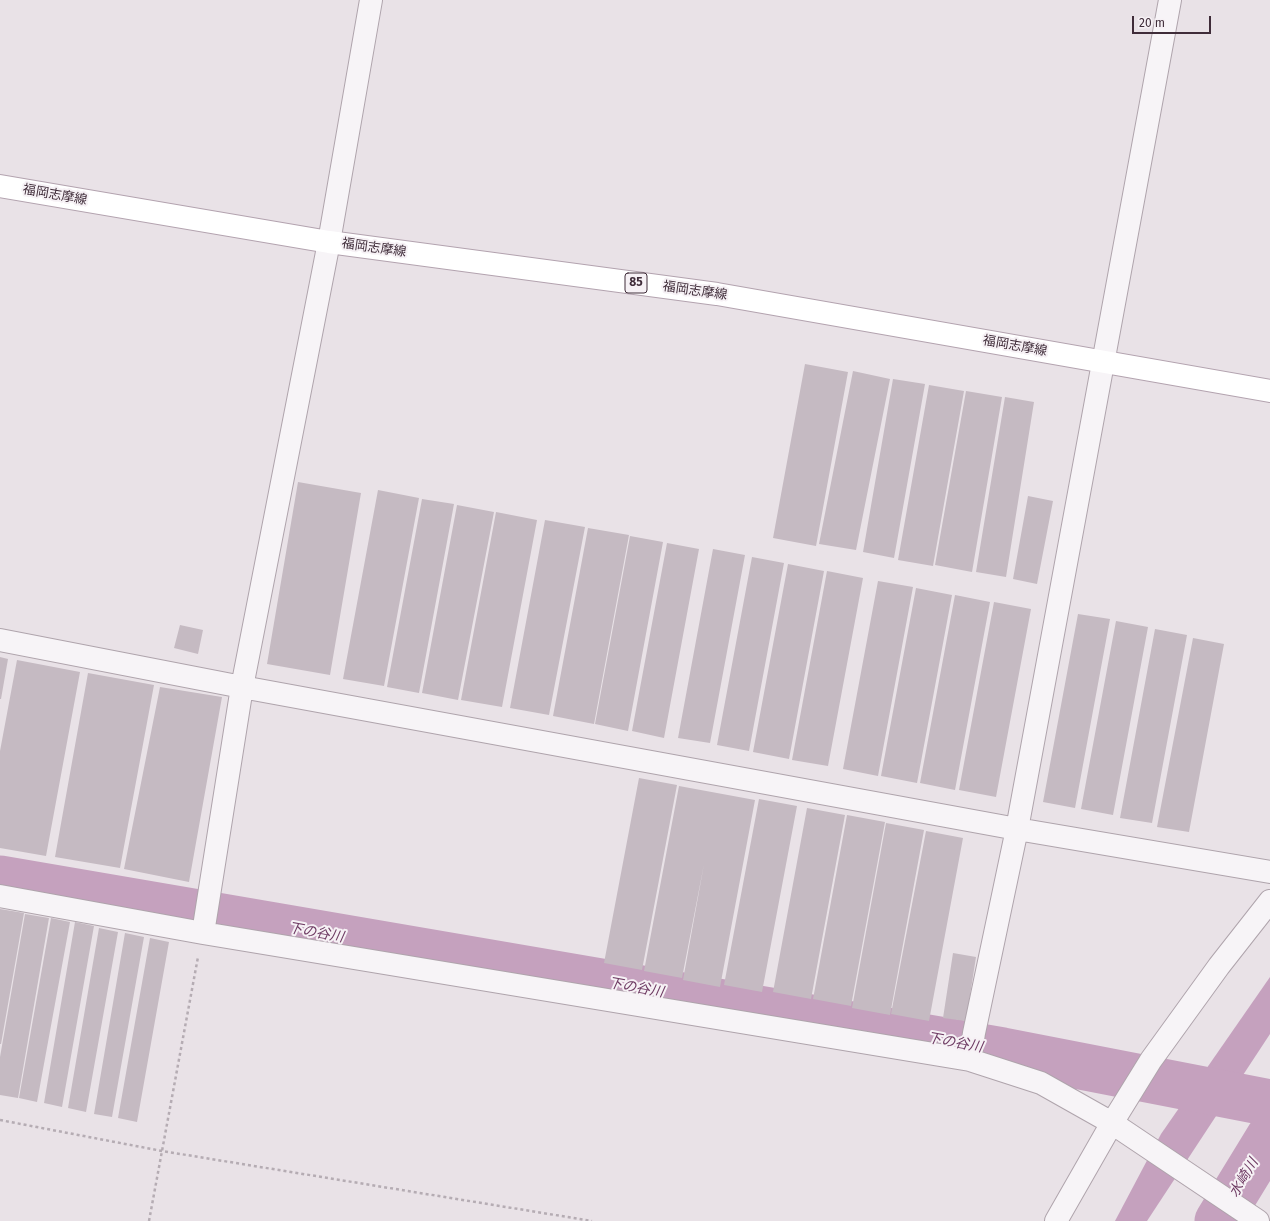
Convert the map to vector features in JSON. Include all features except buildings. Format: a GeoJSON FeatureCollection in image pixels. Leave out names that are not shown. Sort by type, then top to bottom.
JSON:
{"type":"FeatureCollection","features":[{"type":"Feature","properties":{"kind":"main road","name":"福岡志摩線"},"geometry":{"type":"LineString","coordinates":[[0,186],[329,242],[717,294],[1103,361],[1270,392]]}},
{"type":"Feature","properties":{"kind":"street"},"geometry":{"type":"LineString","coordinates":[[203,932],[242,687],[329,242],[371,0]]}},
{"type":"Feature","properties":{"kind":"street"},"geometry":{"type":"LineString","coordinates":[[970,1058],[1017,829],[1170,0]]}},
{"type":"Feature","properties":{"kind":"street"},"geometry":{"type":"LineString","coordinates":[[0,640],[242,687],[1017,829],[1270,872]]}},
{"type":"Feature","properties":{"kind":"street"},"geometry":{"type":"LineString","coordinates":[[0,896],[203,932],[970,1058],[1041,1083],[1119,1128],[1258,1221]]}},
{"type":"Feature","properties":{"kind":"street"},"geometry":{"type":"LineString","coordinates":[[1056,1221],[1119,1128],[1133,1090],[1151,1060],[1219,966],[1270,901]]}},
{"type":"Feature","properties":{"kind":"path"},"geometry":{"type":"LineString","coordinates":[[149,1221],[203,932]]}},
{"type":"Feature","properties":{"kind":"path"},"geometry":{"type":"LineString","coordinates":[[0,1120],[162,1151],[592,1221]]}},
{"type":"Feature","properties":{"kind":"shaded area"},"geometry":{"type":"Polygon","coordinates":[[[1270,977],[1270,1034],[1147,1221],[1115,1221],[1161,1134],[1270,977]]]}},
{"type":"Feature","properties":{"kind":"waterway","name":"下の谷川"},"geometry":{"type":"LineString","coordinates":[[0,879],[1003,1051],[1270,1103]]}},
{"type":"Feature","properties":{"kind":"waterway","name":"水崎川"},"geometry":{"type":"LineString","coordinates":[[1218,1221],[1270,1136]]}}]}
